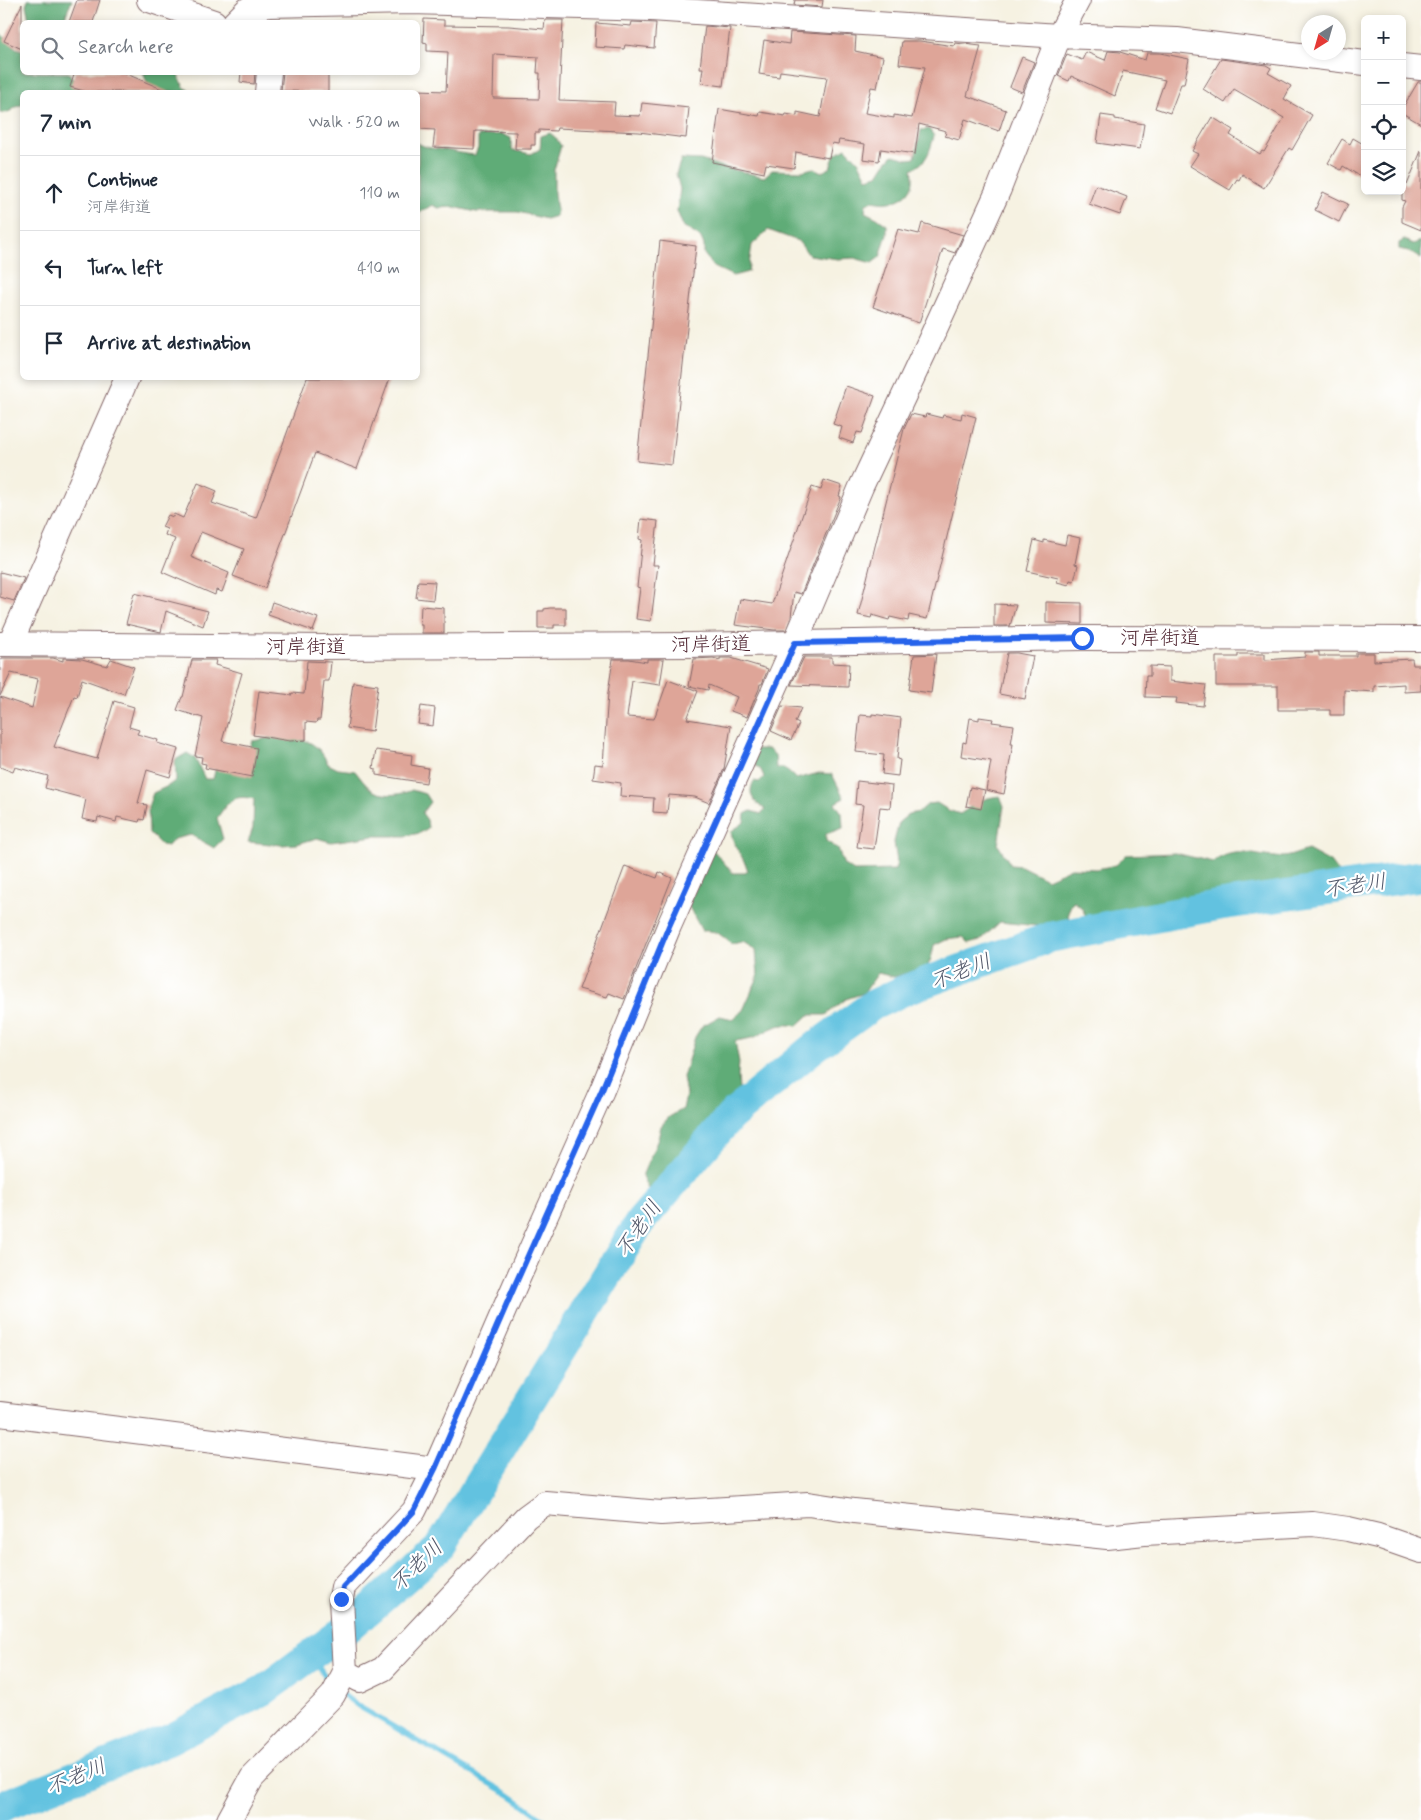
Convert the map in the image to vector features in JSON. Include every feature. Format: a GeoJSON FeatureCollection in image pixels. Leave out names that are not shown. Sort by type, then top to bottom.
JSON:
{"type":"FeatureCollection","features":[{"type":"Feature","properties":{"kind":"street"},"geometry":{"type":"LineString","coordinates":[[149,0],[208,20]]}},
{"type":"Feature","properties":{"kind":"street"},"geometry":{"type":"LineString","coordinates":[[229,1820],[252,1778],[332,1695],[345,1672],[341,1599],[343,1587],[414,1511],[435,1469],[602,1090],[669,926],[795,643],[861,487],[932,338],[999,189],[1059,36],[1078,0]]}},
{"type":"Feature","properties":{"kind":"street"},"geometry":{"type":"LineString","coordinates":[[237,20],[247,10],[268,5],[412,2],[651,9],[1059,36],[1177,40],[1361,63]]}},
{"type":"Feature","properties":{"kind":"street"},"geometry":{"type":"LineString","coordinates":[[1406,66],[1421,68]]}},
{"type":"Feature","properties":{"kind":"street"},"geometry":{"type":"LineString","coordinates":[[267,90],[269,75]]}},
{"type":"Feature","properties":{"kind":"street"},"geometry":{"type":"LineString","coordinates":[[5,644],[125,380]]}},
{"type":"Feature","properties":{"kind":"street","name":"河岸街道"},"geometry":{"type":"LineString","coordinates":[[5,644],[324,648],[1082,638],[1421,639]]}},
{"type":"Feature","properties":{"kind":"street"},"geometry":{"type":"LineString","coordinates":[[0,1414],[435,1469]]}},
{"type":"Feature","properties":{"kind":"street"},"geometry":{"type":"LineString","coordinates":[[345,1672],[360,1680],[383,1669],[526,1517],[545,1503],[661,1513],[808,1504],[854,1511],[1107,1537],[1144,1533],[1313,1524],[1378,1536],[1421,1551]]}},
{"type":"Feature","properties":{"kind":"green space"},"geometry":{"type":"Polygon","coordinates":[[[28,0],[72,0],[66,20],[29,20],[26,5],[28,0]]]}},
{"type":"Feature","properties":{"kind":"green space"},"geometry":{"type":"Polygon","coordinates":[[[0,33],[20,49],[20,75],[70,75],[79,90],[20,90],[20,106],[0,113],[0,33]]]}},
{"type":"Feature","properties":{"kind":"green space"},"geometry":{"type":"Polygon","coordinates":[[[144,75],[178,75],[184,87],[188,90],[150,90],[144,75]]]}},
{"type":"Feature","properties":{"kind":"green space"},"geometry":{"type":"Polygon","coordinates":[[[929,129],[934,136],[931,147],[924,160],[912,169],[913,182],[909,191],[895,201],[873,201],[866,204],[865,212],[887,225],[887,234],[880,257],[872,263],[854,258],[838,259],[809,255],[798,241],[768,230],[752,245],[748,272],[733,276],[714,267],[704,254],[704,245],[701,238],[683,226],[677,211],[680,189],[676,174],[681,159],[701,160],[764,177],[772,170],[802,171],[813,168],[822,172],[830,168],[835,154],[846,148],[859,162],[867,178],[878,175],[893,155],[908,159],[915,158],[921,130],[929,129]]]}},
{"type":"Feature","properties":{"kind":"green space"},"geometry":{"type":"Polygon","coordinates":[[[550,133],[561,146],[554,170],[556,216],[546,219],[518,212],[476,212],[454,207],[439,208],[432,205],[420,213],[420,144],[475,155],[478,148],[478,136],[502,134],[511,138],[512,150],[531,154],[540,149],[541,136],[550,133]]]}},
{"type":"Feature","properties":{"kind":"green space"},"geometry":{"type":"Polygon","coordinates":[[[1404,240],[1413,244],[1421,241],[1421,259],[1408,251],[1399,249],[1399,243],[1404,240]]]}},
{"type":"Feature","properties":{"kind":"green space"},"geometry":{"type":"Polygon","coordinates":[[[281,736],[309,742],[319,750],[328,764],[338,769],[355,771],[367,786],[376,792],[392,794],[412,790],[425,794],[430,802],[422,813],[427,820],[428,828],[420,833],[405,836],[374,836],[331,842],[317,838],[297,844],[282,845],[248,842],[253,828],[254,799],[241,797],[228,803],[217,818],[223,839],[214,848],[191,835],[174,839],[168,846],[161,845],[149,833],[148,807],[153,793],[176,780],[175,760],[187,753],[195,758],[205,779],[213,779],[216,767],[248,753],[252,741],[281,736]]]}},
{"type":"Feature","properties":{"kind":"green space"},"geometry":{"type":"Polygon","coordinates":[[[756,749],[768,749],[775,755],[776,768],[784,768],[796,779],[819,773],[832,774],[844,798],[835,803],[842,813],[843,828],[826,834],[826,841],[838,849],[844,865],[854,871],[895,870],[897,862],[894,842],[899,822],[909,814],[919,812],[928,804],[937,803],[948,810],[960,814],[974,804],[1000,796],[1004,806],[998,845],[1011,865],[1021,866],[1047,879],[1071,868],[1097,869],[1116,865],[1126,855],[1175,853],[1213,862],[1231,854],[1247,853],[1281,857],[1308,850],[1330,862],[1339,874],[1325,880],[1261,891],[1235,892],[1200,898],[1182,906],[1163,911],[1152,908],[1104,918],[1087,918],[1081,907],[1073,901],[1068,912],[1069,923],[1047,927],[1000,922],[981,940],[969,943],[963,937],[946,939],[934,945],[927,967],[894,977],[878,973],[864,993],[846,999],[826,1015],[809,1015],[797,1026],[779,1026],[755,1037],[735,1041],[739,1062],[739,1090],[728,1104],[718,1109],[714,1123],[720,1142],[714,1150],[694,1152],[686,1160],[688,1174],[677,1185],[666,1182],[648,1189],[642,1176],[658,1139],[661,1126],[669,1117],[683,1109],[686,1095],[683,1077],[695,1037],[702,1026],[720,1016],[733,1019],[743,1010],[758,977],[756,950],[743,942],[731,944],[718,933],[702,931],[688,905],[713,850],[733,873],[745,873],[748,871],[731,832],[744,822],[745,814],[751,811],[761,814],[765,809],[757,804],[751,794],[754,781],[759,782],[764,777],[761,770],[752,763],[756,749]]]}},
{"type":"Feature","properties":{"kind":"building"},"geometry":{"type":"Polygon","coordinates":[[[77,0],[100,0],[94,20],[70,20],[77,0]]]}},
{"type":"Feature","properties":{"kind":"building"},"geometry":{"type":"Polygon","coordinates":[[[795,0],[823,0],[822,7],[794,5],[795,0]]]}},
{"type":"Feature","properties":{"kind":"building"},"geometry":{"type":"Polygon","coordinates":[[[22,4],[20,48],[4,41],[22,4]]]}},
{"type":"Feature","properties":{"kind":"building"},"geometry":{"type":"Polygon","coordinates":[[[424,19],[444,20],[444,25],[509,26],[544,29],[545,20],[563,20],[559,100],[615,102],[614,115],[640,116],[642,103],[689,108],[686,138],[639,132],[557,128],[556,131],[539,130],[539,133],[535,133],[535,145],[531,145],[531,149],[515,149],[516,132],[475,131],[474,149],[433,147],[435,130],[420,129],[420,90],[446,91],[448,52],[427,51],[427,43],[423,42],[424,19]],[[494,54],[493,98],[539,99],[540,73],[537,73],[538,57],[494,54]]]}},
{"type":"Feature","properties":{"kind":"building"},"geometry":{"type":"Polygon","coordinates":[[[632,22],[656,23],[654,48],[625,45],[624,49],[595,47],[596,23],[631,26],[632,22]]]}},
{"type":"Feature","properties":{"kind":"building"},"geometry":{"type":"Polygon","coordinates":[[[705,26],[730,28],[723,86],[701,83],[703,68],[700,68],[705,26]]]}},
{"type":"Feature","properties":{"kind":"building"},"geometry":{"type":"Polygon","coordinates":[[[790,32],[856,36],[855,51],[883,57],[877,88],[871,87],[865,113],[894,118],[894,115],[912,118],[925,67],[899,64],[902,41],[920,41],[954,46],[955,43],[981,46],[967,96],[1006,110],[999,131],[965,119],[959,140],[945,136],[946,131],[919,124],[915,154],[881,149],[879,161],[863,159],[865,144],[839,140],[838,144],[832,143],[829,158],[796,152],[794,168],[766,164],[764,173],[712,162],[719,109],[759,116],[760,112],[797,116],[797,112],[820,117],[827,77],[780,71],[779,77],[759,74],[764,40],[789,44],[790,32]]]}},
{"type":"Feature","properties":{"kind":"building"},"geometry":{"type":"Polygon","coordinates":[[[1108,51],[1120,52],[1145,60],[1147,53],[1160,53],[1189,59],[1184,84],[1181,84],[1170,113],[1155,108],[1165,80],[1123,71],[1115,96],[1071,76],[1069,81],[1058,76],[1067,54],[1082,60],[1086,52],[1105,60],[1108,51]]]}},
{"type":"Feature","properties":{"kind":"building"},"geometry":{"type":"Polygon","coordinates":[[[1022,57],[1034,62],[1022,92],[1010,87],[1022,57]]]}},
{"type":"Feature","properties":{"kind":"building"},"geometry":{"type":"Polygon","coordinates":[[[1221,59],[1266,65],[1271,68],[1268,73],[1291,86],[1284,99],[1312,115],[1292,150],[1289,148],[1264,188],[1242,174],[1230,190],[1190,166],[1198,154],[1192,151],[1212,117],[1233,130],[1230,135],[1260,154],[1262,151],[1264,152],[1284,118],[1234,89],[1225,103],[1203,89],[1221,59]]]}},
{"type":"Feature","properties":{"kind":"building"},"geometry":{"type":"Polygon","coordinates":[[[74,75],[129,75],[164,90],[80,90],[70,87],[74,75]]]}},
{"type":"Feature","properties":{"kind":"building"},"geometry":{"type":"Polygon","coordinates":[[[241,75],[255,75],[254,84],[240,82],[241,75]]]}},
{"type":"Feature","properties":{"kind":"building"},"geometry":{"type":"Polygon","coordinates":[[[283,75],[328,75],[328,90],[281,90],[283,75]]]}},
{"type":"Feature","properties":{"kind":"building"},"geometry":{"type":"Polygon","coordinates":[[[1418,82],[1421,82],[1421,124],[1406,115],[1406,102],[1418,82]]]}},
{"type":"Feature","properties":{"kind":"building"},"geometry":{"type":"Polygon","coordinates":[[[1101,115],[1144,124],[1140,149],[1097,143],[1101,115]]]}},
{"type":"Feature","properties":{"kind":"building"},"geometry":{"type":"Polygon","coordinates":[[[1353,138],[1361,143],[1361,177],[1343,166],[1341,170],[1328,163],[1342,139],[1350,144],[1353,138]]]}},
{"type":"Feature","properties":{"kind":"building"},"geometry":{"type":"Polygon","coordinates":[[[1421,151],[1421,230],[1402,222],[1402,207],[1405,201],[1402,200],[1402,195],[1406,195],[1407,185],[1421,151]]]}},
{"type":"Feature","properties":{"kind":"building"},"geometry":{"type":"Polygon","coordinates":[[[1096,185],[1127,197],[1120,215],[1089,204],[1096,185]]]}},
{"type":"Feature","properties":{"kind":"building"},"geometry":{"type":"Polygon","coordinates":[[[1323,192],[1348,204],[1339,222],[1315,210],[1323,192]]]}},
{"type":"Feature","properties":{"kind":"building"},"geometry":{"type":"Polygon","coordinates":[[[922,223],[963,235],[955,253],[943,249],[919,323],[873,307],[898,229],[919,234],[922,223]]]}},
{"type":"Feature","properties":{"kind":"building"},"geometry":{"type":"Polygon","coordinates":[[[660,241],[696,246],[672,465],[637,461],[660,241]]]}},
{"type":"Feature","properties":{"kind":"building"},"geometry":{"type":"Polygon","coordinates":[[[306,380],[389,380],[357,469],[315,453],[265,588],[233,576],[244,549],[201,532],[191,557],[229,573],[222,592],[216,590],[215,595],[162,572],[175,539],[165,535],[167,529],[162,527],[168,515],[173,517],[174,514],[183,518],[198,483],[217,491],[212,503],[256,518],[306,380]]]}},
{"type":"Feature","properties":{"kind":"building"},"geometry":{"type":"Polygon","coordinates":[[[846,386],[875,396],[862,433],[857,432],[853,443],[839,438],[842,427],[833,424],[846,386]]]}},
{"type":"Feature","properties":{"kind":"building"},"geometry":{"type":"Polygon","coordinates":[[[962,413],[976,417],[927,619],[909,615],[908,621],[890,617],[889,620],[872,615],[871,618],[858,615],[904,429],[911,414],[925,417],[926,414],[942,418],[943,415],[961,419],[962,413]]]}},
{"type":"Feature","properties":{"kind":"building"},"geometry":{"type":"Polygon","coordinates":[[[824,480],[842,486],[839,496],[841,497],[801,594],[794,592],[791,617],[786,630],[735,625],[740,599],[772,604],[812,487],[821,490],[824,480]]]}},
{"type":"Feature","properties":{"kind":"building"},"geometry":{"type":"Polygon","coordinates":[[[641,519],[658,521],[653,565],[658,565],[651,621],[636,619],[640,588],[637,587],[642,540],[639,539],[641,519]]]}},
{"type":"Feature","properties":{"kind":"building"},"geometry":{"type":"Polygon","coordinates":[[[1067,535],[1080,538],[1075,564],[1078,565],[1074,581],[1070,580],[1069,585],[1057,582],[1058,578],[1027,571],[1034,540],[1044,543],[1044,540],[1065,545],[1067,535]]]}},
{"type":"Feature","properties":{"kind":"building"},"geometry":{"type":"Polygon","coordinates":[[[0,572],[24,578],[14,601],[0,597],[0,572]]]}},
{"type":"Feature","properties":{"kind":"building"},"geometry":{"type":"Polygon","coordinates":[[[418,581],[435,582],[433,600],[416,598],[418,581]]]}},
{"type":"Feature","properties":{"kind":"building"},"geometry":{"type":"Polygon","coordinates":[[[134,593],[208,611],[203,626],[166,611],[161,632],[126,624],[134,593]]]}},
{"type":"Feature","properties":{"kind":"building"},"geometry":{"type":"Polygon","coordinates":[[[272,602],[318,618],[313,631],[268,615],[272,602]]]}},
{"type":"Feature","properties":{"kind":"building"},"geometry":{"type":"Polygon","coordinates":[[[1046,602],[1082,603],[1082,624],[1046,623],[1046,602]]]}},
{"type":"Feature","properties":{"kind":"building"},"geometry":{"type":"Polygon","coordinates":[[[994,604],[1016,605],[1010,626],[994,626],[994,604]]]}},
{"type":"Feature","properties":{"kind":"building"},"geometry":{"type":"Polygon","coordinates":[[[421,606],[444,608],[444,633],[422,633],[422,625],[420,625],[421,606]]]}},
{"type":"Feature","properties":{"kind":"building"},"geometry":{"type":"Polygon","coordinates":[[[550,608],[566,608],[566,625],[554,625],[554,628],[538,628],[538,611],[550,608]]]}},
{"type":"Feature","properties":{"kind":"building"},"geometry":{"type":"Polygon","coordinates":[[[1305,652],[1319,652],[1319,656],[1356,656],[1356,653],[1374,653],[1374,661],[1412,659],[1413,665],[1421,665],[1421,691],[1404,692],[1404,684],[1374,686],[1374,692],[1344,690],[1344,715],[1330,715],[1330,710],[1278,710],[1278,686],[1216,686],[1216,657],[1238,657],[1238,654],[1265,654],[1265,660],[1305,657],[1305,652]]]}},
{"type":"Feature","properties":{"kind":"building"},"geometry":{"type":"Polygon","coordinates":[[[1007,653],[1033,656],[1025,699],[999,694],[1007,653]]]}},
{"type":"Feature","properties":{"kind":"building"},"geometry":{"type":"Polygon","coordinates":[[[936,654],[931,693],[909,690],[914,655],[936,654]]]}},
{"type":"Feature","properties":{"kind":"building"},"geometry":{"type":"Polygon","coordinates":[[[804,657],[832,657],[832,663],[849,664],[848,687],[791,685],[804,657]]]}},
{"type":"Feature","properties":{"kind":"building"},"geometry":{"type":"Polygon","coordinates":[[[2,658],[53,658],[63,661],[63,658],[82,659],[107,666],[111,659],[134,667],[124,694],[82,679],[77,697],[74,696],[54,747],[97,759],[114,701],[134,707],[129,727],[139,730],[137,734],[158,740],[157,743],[178,749],[170,777],[147,770],[138,803],[147,805],[144,820],[140,819],[139,822],[117,817],[116,822],[98,817],[97,822],[82,819],[86,799],[45,788],[48,776],[15,767],[13,772],[0,767],[0,697],[32,708],[38,679],[11,673],[0,696],[0,662],[2,658]]]}},
{"type":"Feature","properties":{"kind":"building"},"geometry":{"type":"Polygon","coordinates":[[[713,658],[720,660],[720,658],[731,658],[768,669],[747,717],[731,711],[737,697],[709,685],[708,690],[689,686],[694,659],[713,658]]]}},
{"type":"Feature","properties":{"kind":"building"},"geometry":{"type":"Polygon","coordinates":[[[613,659],[647,662],[647,659],[664,659],[660,685],[632,681],[627,717],[654,719],[668,680],[698,691],[687,719],[731,726],[724,769],[709,803],[695,797],[669,795],[667,813],[653,812],[654,798],[620,796],[621,783],[593,779],[595,764],[603,765],[608,693],[613,659]]]}},
{"type":"Feature","properties":{"kind":"building"},"geometry":{"type":"Polygon","coordinates":[[[192,660],[216,660],[215,665],[242,673],[222,741],[257,748],[252,777],[205,768],[206,764],[201,763],[202,757],[195,756],[203,718],[177,710],[183,697],[192,660]]]}},
{"type":"Feature","properties":{"kind":"building"},"geometry":{"type":"Polygon","coordinates":[[[307,661],[331,662],[329,681],[324,681],[320,720],[317,720],[316,723],[306,722],[306,740],[290,741],[253,735],[259,691],[292,695],[292,693],[304,694],[307,661]]]}},
{"type":"Feature","properties":{"kind":"building"},"geometry":{"type":"Polygon","coordinates":[[[1150,666],[1170,667],[1170,681],[1206,685],[1203,706],[1176,703],[1177,698],[1145,697],[1146,676],[1150,676],[1150,666]]]}},
{"type":"Feature","properties":{"kind":"building"},"geometry":{"type":"Polygon","coordinates":[[[353,682],[378,685],[372,732],[347,728],[353,682]]]}},
{"type":"Feature","properties":{"kind":"building"},"geometry":{"type":"Polygon","coordinates":[[[421,706],[435,708],[433,726],[418,724],[421,706]]]}},
{"type":"Feature","properties":{"kind":"building"},"geometry":{"type":"Polygon","coordinates":[[[782,706],[801,708],[795,722],[799,724],[791,740],[771,731],[782,706]]]}},
{"type":"Feature","properties":{"kind":"building"},"geometry":{"type":"Polygon","coordinates":[[[872,714],[901,718],[897,759],[900,760],[898,776],[882,774],[884,755],[856,752],[860,715],[872,716],[872,714]]]}},
{"type":"Feature","properties":{"kind":"building"},"geometry":{"type":"Polygon","coordinates":[[[979,717],[993,719],[992,722],[1014,725],[1011,744],[1013,744],[1004,794],[986,790],[991,761],[961,756],[963,742],[966,743],[970,718],[979,720],[979,717]]]}},
{"type":"Feature","properties":{"kind":"building"},"geometry":{"type":"Polygon","coordinates":[[[376,750],[412,755],[411,765],[428,768],[426,783],[376,775],[376,769],[373,768],[376,750]]]}},
{"type":"Feature","properties":{"kind":"building"},"geometry":{"type":"Polygon","coordinates":[[[857,781],[892,785],[890,808],[880,807],[874,849],[857,847],[863,805],[855,804],[857,781]]]}},
{"type":"Feature","properties":{"kind":"building"},"geometry":{"type":"Polygon","coordinates":[[[970,787],[985,790],[981,809],[966,806],[970,787]]]}},
{"type":"Feature","properties":{"kind":"building"},"geometry":{"type":"Polygon","coordinates":[[[625,866],[657,878],[659,872],[672,878],[624,999],[609,993],[607,997],[579,989],[625,866]]]}},
{"type":"Feature","properties":{"kind":"waterway","name":"不老川"},"geometry":{"type":"LineString","coordinates":[[0,1807],[169,1740],[264,1690],[349,1627],[440,1547],[640,1222],[731,1116],[812,1049],[873,1005],[907,989],[1051,937],[1220,905],[1421,876]]}},
{"type":"Feature","properties":{"kind":"waterway"},"geometry":{"type":"LineString","coordinates":[[311,1655],[331,1686]]}},
{"type":"Feature","properties":{"kind":"waterway"},"geometry":{"type":"LineString","coordinates":[[342,1694],[358,1706],[510,1795],[545,1820]]}},
{"type":"Feature","properties":{"kind":"route"},"geometry":{"type":"LineString","coordinates":[[341,1599],[343,1587],[414,1511],[435,1469],[602,1090],[669,926],[795,643],[1082,638]]}}]}
